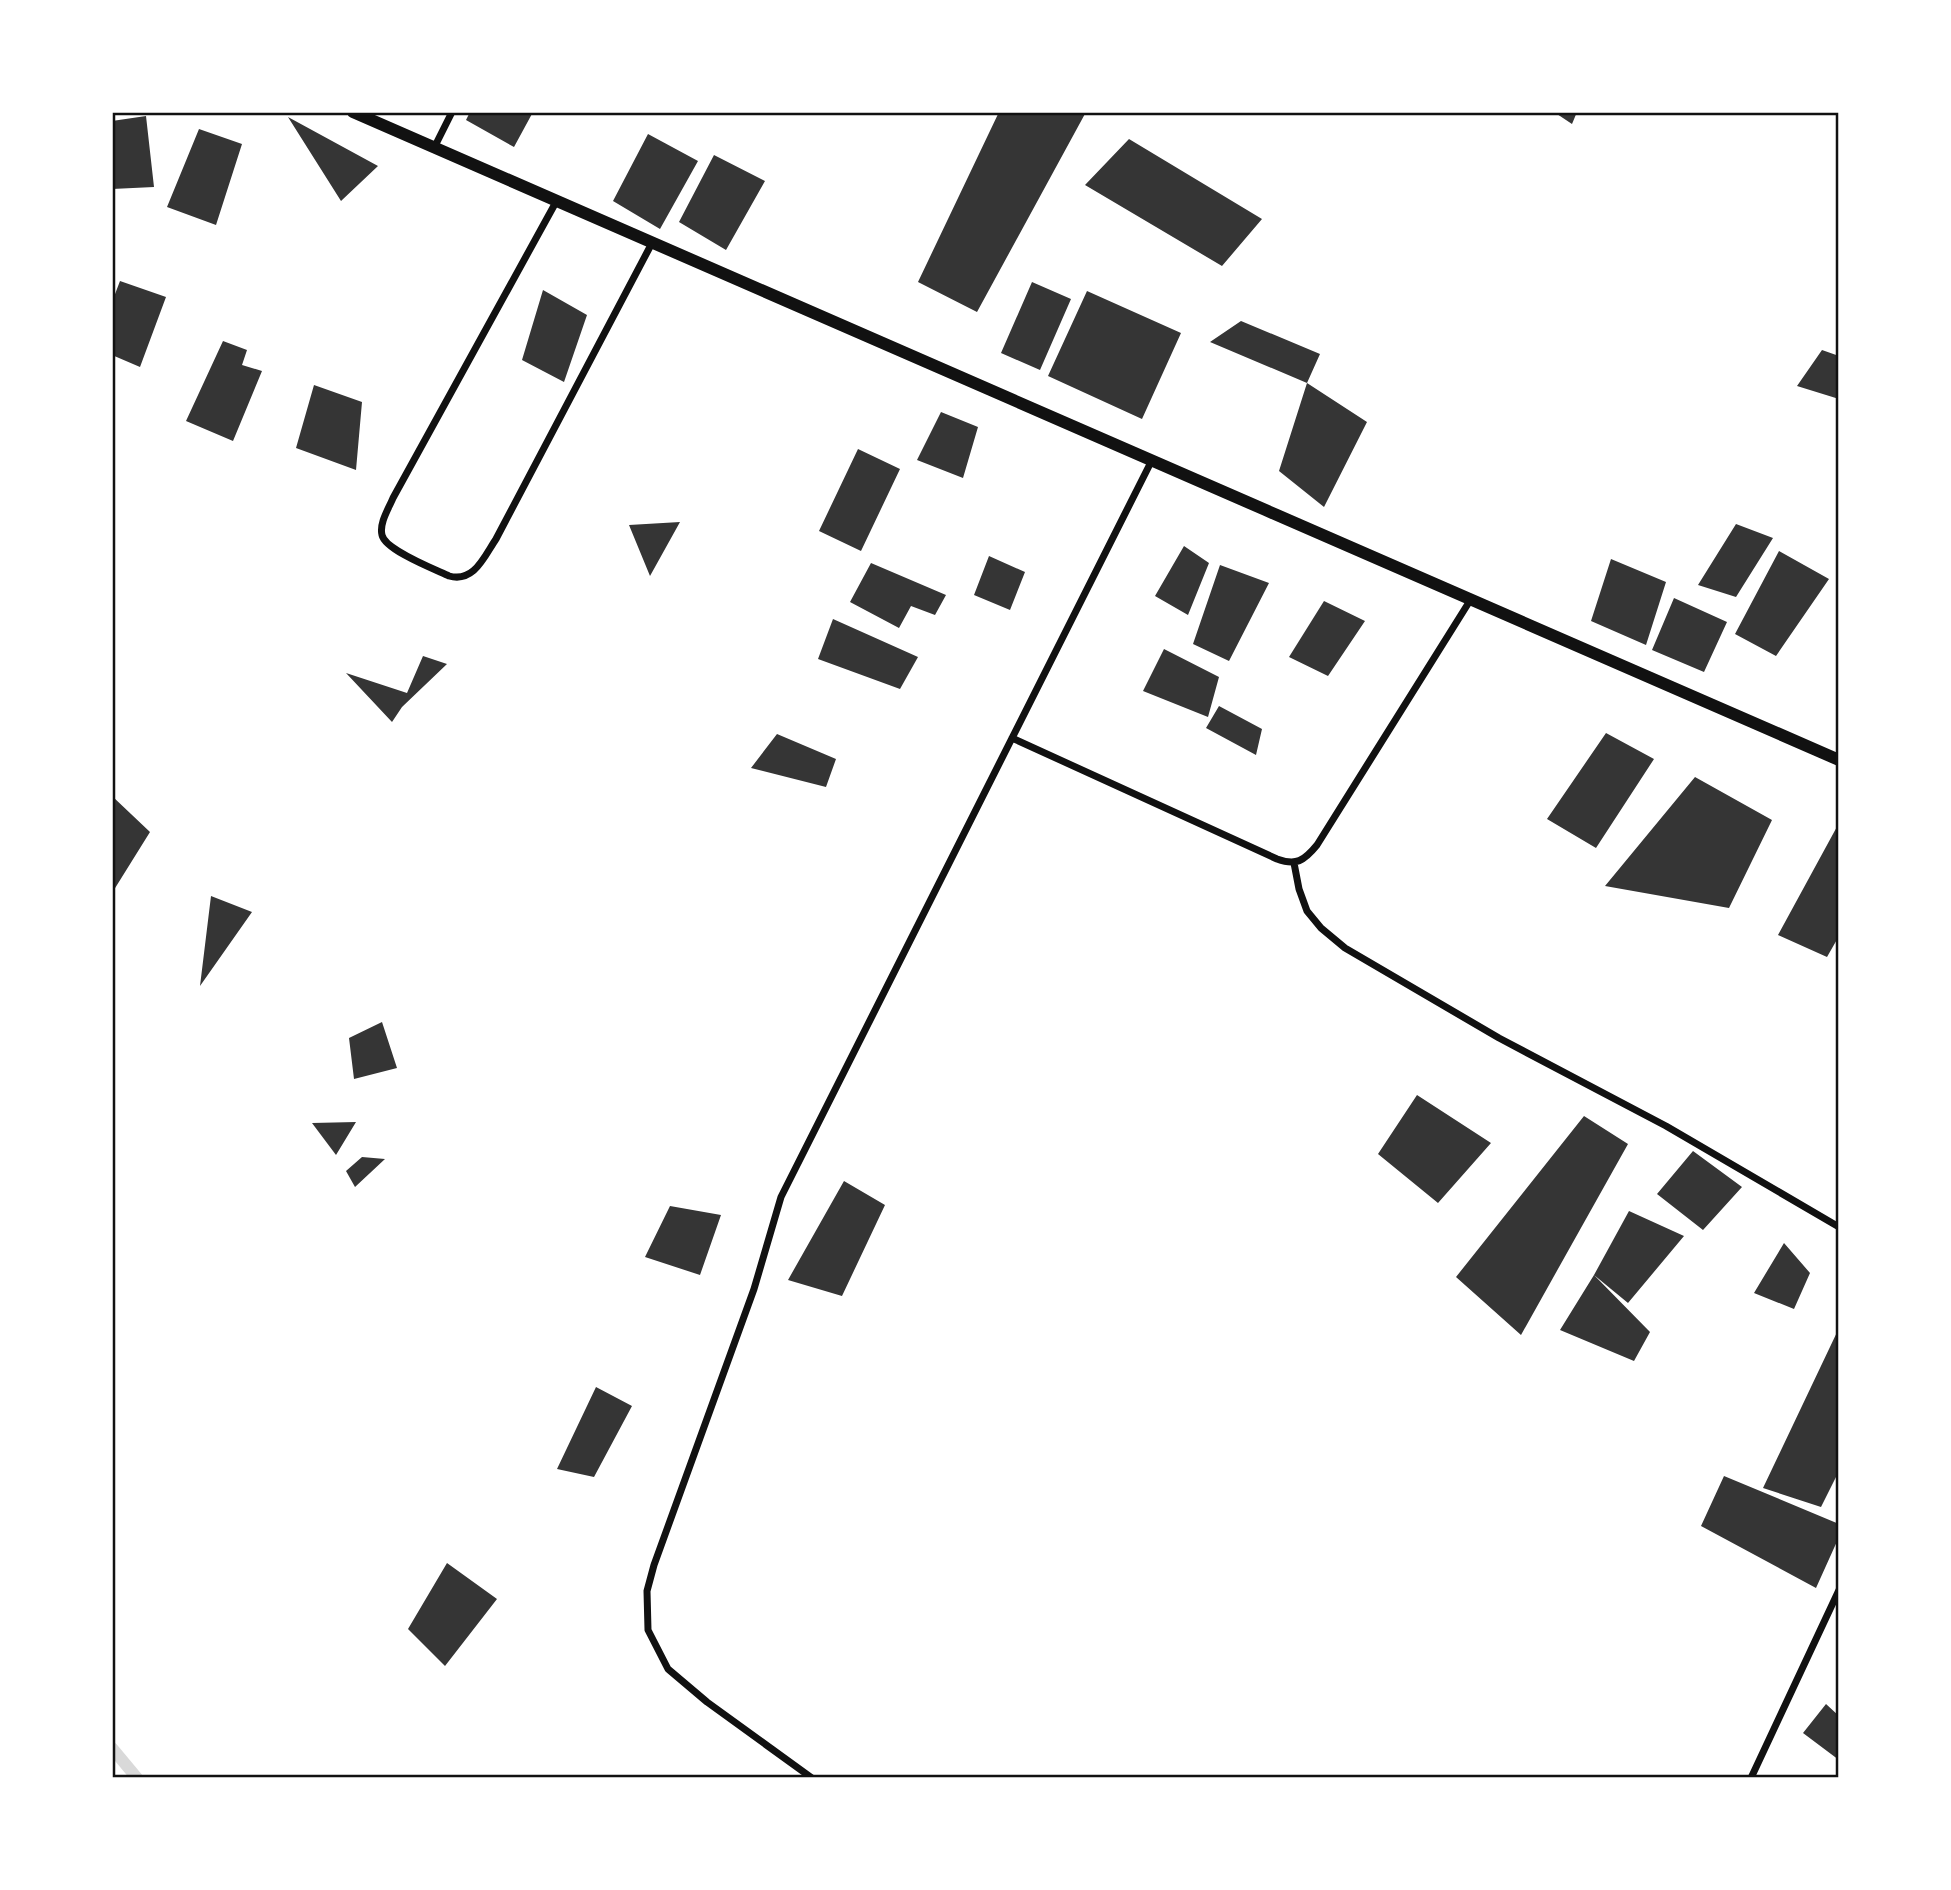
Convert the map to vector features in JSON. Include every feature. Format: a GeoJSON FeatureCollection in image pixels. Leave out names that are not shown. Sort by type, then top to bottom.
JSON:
{"type":"FeatureCollection","features":[{"type":"Feature","properties":{"kind":"street"},"geometry":{"type":"LineString","coordinates":[[353,112],[1839,760]]}},
{"type":"Feature","properties":{"kind":"street"},"geometry":{"type":"LineString","coordinates":[[435,148],[452,112]]}},
{"type":"Feature","properties":{"kind":"street"},"geometry":{"type":"LineString","coordinates":[[556,202],[399,486],[384,519],[381,532],[388,546],[449,576],[458,578],[474,572],[496,539],[652,243]]}},
{"type":"Feature","properties":{"kind":"street"},"geometry":{"type":"LineString","coordinates":[[812,1778],[707,1702],[668,1669],[648,1630],[647,1591],[754,1289],[781,1197],[1151,462]]}},
{"type":"Feature","properties":{"kind":"street"},"geometry":{"type":"LineString","coordinates":[[1012,738],[1276,859],[1294,863],[1306,858],[1317,845],[1471,599]]}},
{"type":"Feature","properties":{"kind":"street"},"geometry":{"type":"LineString","coordinates":[[1294,863],[1307,911],[1321,928],[1345,948],[1499,1038],[1666,1126],[1839,1227]]}},
{"type":"Feature","properties":{"kind":"street"},"geometry":{"type":"LineString","coordinates":[[1751,1778],[1839,1590]]}},
{"type":"Feature","properties":{"kind":"building"},"geometry":{"type":"Polygon","coordinates":[[[470,112],[533,112],[514,147],[466,120],[470,112]]]}},
{"type":"Feature","properties":{"kind":"building"},"geometry":{"type":"Polygon","coordinates":[[[999,112],[1086,112],[977,312],[918,282],[999,112]]]}},
{"type":"Feature","properties":{"kind":"building"},"geometry":{"type":"Polygon","coordinates":[[[1554,112],[1577,112],[1572,124],[1554,112]]]}},
{"type":"Feature","properties":{"kind":"building"},"geometry":{"type":"Polygon","coordinates":[[[146,116],[154,187],[112,189],[112,121],[146,116]]]}},
{"type":"Feature","properties":{"kind":"building"},"geometry":{"type":"Polygon","coordinates":[[[288,117],[378,166],[341,201],[288,117]]]}},
{"type":"Feature","properties":{"kind":"building"},"geometry":{"type":"Polygon","coordinates":[[[199,129],[242,144],[216,225],[167,207],[199,129]]]}},
{"type":"Feature","properties":{"kind":"building"},"geometry":{"type":"Polygon","coordinates":[[[648,134],[698,161],[660,229],[613,201],[648,134]]]}},
{"type":"Feature","properties":{"kind":"building"},"geometry":{"type":"Polygon","coordinates":[[[1129,139],[1262,219],[1222,266],[1085,185],[1129,139]]]}},
{"type":"Feature","properties":{"kind":"building"},"geometry":{"type":"Polygon","coordinates":[[[714,155],[765,181],[726,250],[679,222],[714,155]]]}},
{"type":"Feature","properties":{"kind":"building"},"geometry":{"type":"Polygon","coordinates":[[[120,281],[166,297],[140,367],[112,355],[112,302],[120,281]]]}},
{"type":"Feature","properties":{"kind":"building"},"geometry":{"type":"Polygon","coordinates":[[[1032,282],[1071,299],[1040,370],[1001,353],[1032,282]]]}},
{"type":"Feature","properties":{"kind":"building"},"geometry":{"type":"Polygon","coordinates":[[[543,290],[587,315],[564,382],[522,360],[543,290]]]}},
{"type":"Feature","properties":{"kind":"building"},"geometry":{"type":"Polygon","coordinates":[[[1087,291],[1181,333],[1142,419],[1048,376],[1087,291]]]}},
{"type":"Feature","properties":{"kind":"building"},"geometry":{"type":"Polygon","coordinates":[[[1241,321],[1320,354],[1307,383],[1210,342],[1241,321]]]}},
{"type":"Feature","properties":{"kind":"building"},"geometry":{"type":"Polygon","coordinates":[[[223,341],[247,350],[242,365],[262,371],[233,441],[186,421],[223,341]]]}},
{"type":"Feature","properties":{"kind":"building"},"geometry":{"type":"Polygon","coordinates":[[[1822,350],[1839,356],[1839,399],[1797,386],[1822,350]]]}},
{"type":"Feature","properties":{"kind":"building"},"geometry":{"type":"Polygon","coordinates":[[[1307,383],[1367,422],[1324,507],[1279,471],[1307,383]]]}},
{"type":"Feature","properties":{"kind":"building"},"geometry":{"type":"Polygon","coordinates":[[[314,385],[362,402],[356,470],[296,448],[314,385]]]}},
{"type":"Feature","properties":{"kind":"building"},"geometry":{"type":"Polygon","coordinates":[[[941,412],[978,427],[963,478],[917,460],[941,412]]]}},
{"type":"Feature","properties":{"kind":"building"},"geometry":{"type":"Polygon","coordinates":[[[858,449],[900,469],[861,551],[819,531],[858,449]]]}},
{"type":"Feature","properties":{"kind":"building"},"geometry":{"type":"Polygon","coordinates":[[[680,522],[650,576],[629,525],[680,522]]]}},
{"type":"Feature","properties":{"kind":"building"},"geometry":{"type":"Polygon","coordinates":[[[1736,524],[1773,538],[1736,597],[1698,585],[1736,524]]]}},
{"type":"Feature","properties":{"kind":"building"},"geometry":{"type":"Polygon","coordinates":[[[1184,546],[1209,563],[1188,615],[1155,596],[1184,546]]]}},
{"type":"Feature","properties":{"kind":"building"},"geometry":{"type":"Polygon","coordinates":[[[1779,551],[1829,579],[1776,656],[1735,634],[1779,551]]]}},
{"type":"Feature","properties":{"kind":"building"},"geometry":{"type":"Polygon","coordinates":[[[989,556],[1025,572],[1010,610],[974,595],[989,556]]]}},
{"type":"Feature","properties":{"kind":"building"},"geometry":{"type":"Polygon","coordinates":[[[1611,559],[1666,582],[1646,645],[1591,621],[1611,559]]]}},
{"type":"Feature","properties":{"kind":"building"},"geometry":{"type":"Polygon","coordinates":[[[871,563],[946,595],[935,615],[911,606],[899,628],[850,602],[871,563]]]}},
{"type":"Feature","properties":{"kind":"building"},"geometry":{"type":"Polygon","coordinates":[[[1220,565],[1269,583],[1229,661],[1193,644],[1220,565]]]}},
{"type":"Feature","properties":{"kind":"building"},"geometry":{"type":"Polygon","coordinates":[[[1674,598],[1727,622],[1704,672],[1652,650],[1674,598]]]}},
{"type":"Feature","properties":{"kind":"building"},"geometry":{"type":"Polygon","coordinates":[[[1324,601],[1365,621],[1328,676],[1289,657],[1324,601]]]}},
{"type":"Feature","properties":{"kind":"building"},"geometry":{"type":"Polygon","coordinates":[[[833,619],[918,657],[900,689],[818,659],[833,619]]]}},
{"type":"Feature","properties":{"kind":"building"},"geometry":{"type":"Polygon","coordinates":[[[1164,649],[1219,677],[1208,717],[1143,691],[1164,649]]]}},
{"type":"Feature","properties":{"kind":"building"},"geometry":{"type":"Polygon","coordinates":[[[423,656],[447,664],[402,707],[392,722],[346,673],[407,693],[423,656]]]}},
{"type":"Feature","properties":{"kind":"building"},"geometry":{"type":"Polygon","coordinates":[[[1219,706],[1262,729],[1256,755],[1206,728],[1219,706]]]}},
{"type":"Feature","properties":{"kind":"building"},"geometry":{"type":"Polygon","coordinates":[[[1606,733],[1654,759],[1596,848],[1547,819],[1606,733]]]}},
{"type":"Feature","properties":{"kind":"building"},"geometry":{"type":"Polygon","coordinates":[[[777,734],[836,759],[826,787],[751,768],[777,734]]]}},
{"type":"Feature","properties":{"kind":"building"},"geometry":{"type":"Polygon","coordinates":[[[1695,777],[1772,820],[1729,908],[1605,886],[1695,777]]]}},
{"type":"Feature","properties":{"kind":"building"},"geometry":{"type":"Polygon","coordinates":[[[112,796],[150,832],[112,893],[112,796]]]}},
{"type":"Feature","properties":{"kind":"building"},"geometry":{"type":"Polygon","coordinates":[[[1839,823],[1839,936],[1827,957],[1778,935],[1839,823]]]}},
{"type":"Feature","properties":{"kind":"building"},"geometry":{"type":"Polygon","coordinates":[[[211,896],[252,912],[200,986],[211,896]]]}},
{"type":"Feature","properties":{"kind":"building"},"geometry":{"type":"Polygon","coordinates":[[[382,1022],[397,1068],[354,1079],[349,1038],[382,1022]]]}},
{"type":"Feature","properties":{"kind":"building"},"geometry":{"type":"Polygon","coordinates":[[[1417,1095],[1491,1143],[1438,1203],[1378,1154],[1417,1095]]]}},
{"type":"Feature","properties":{"kind":"building"},"geometry":{"type":"Polygon","coordinates":[[[1584,1116],[1628,1144],[1521,1335],[1456,1277],[1584,1116]]]}},
{"type":"Feature","properties":{"kind":"building"},"geometry":{"type":"Polygon","coordinates":[[[356,1122],[336,1155],[312,1123],[356,1122]]]}},
{"type":"Feature","properties":{"kind":"building"},"geometry":{"type":"Polygon","coordinates":[[[1693,1151],[1742,1187],[1703,1230],[1657,1194],[1693,1151]]]}},
{"type":"Feature","properties":{"kind":"building"},"geometry":{"type":"Polygon","coordinates":[[[362,1157],[385,1159],[355,1187],[346,1171],[362,1157]]]}},
{"type":"Feature","properties":{"kind":"building"},"geometry":{"type":"Polygon","coordinates":[[[844,1181],[885,1205],[842,1296],[788,1280],[844,1181]]]}},
{"type":"Feature","properties":{"kind":"building"},"geometry":{"type":"Polygon","coordinates":[[[670,1206],[721,1215],[700,1275],[645,1257],[670,1206]]]}},
{"type":"Feature","properties":{"kind":"building"},"geometry":{"type":"Polygon","coordinates":[[[1629,1211],[1684,1236],[1628,1303],[1594,1275],[1629,1211]]]}},
{"type":"Feature","properties":{"kind":"building"},"geometry":{"type":"Polygon","coordinates":[[[1784,1243],[1810,1273],[1794,1309],[1754,1293],[1784,1243]]]}},
{"type":"Feature","properties":{"kind":"building"},"geometry":{"type":"Polygon","coordinates":[[[1594,1275],[1650,1332],[1634,1361],[1560,1330],[1594,1275]]]}},
{"type":"Feature","properties":{"kind":"building"},"geometry":{"type":"Polygon","coordinates":[[[1839,1328],[1839,1471],[1821,1507],[1763,1488],[1839,1328]]]}},
{"type":"Feature","properties":{"kind":"building"},"geometry":{"type":"Polygon","coordinates":[[[596,1387],[632,1406],[594,1477],[557,1469],[596,1387]]]}},
{"type":"Feature","properties":{"kind":"building"},"geometry":{"type":"Polygon","coordinates":[[[1724,1476],[1839,1524],[1839,1537],[1816,1588],[1701,1526],[1724,1476]]]}},
{"type":"Feature","properties":{"kind":"building"},"geometry":{"type":"Polygon","coordinates":[[[447,1563],[497,1599],[445,1666],[408,1629],[447,1563]]]}},
{"type":"Feature","properties":{"kind":"building"},"geometry":{"type":"Polygon","coordinates":[[[1826,1704],[1839,1716],[1839,1760],[1803,1733],[1826,1704]]]}},
{"type":"Feature","properties":{"kind":"waterway"},"geometry":{"type":"LineString","coordinates":[[112,1748],[137,1778]]}}]}
